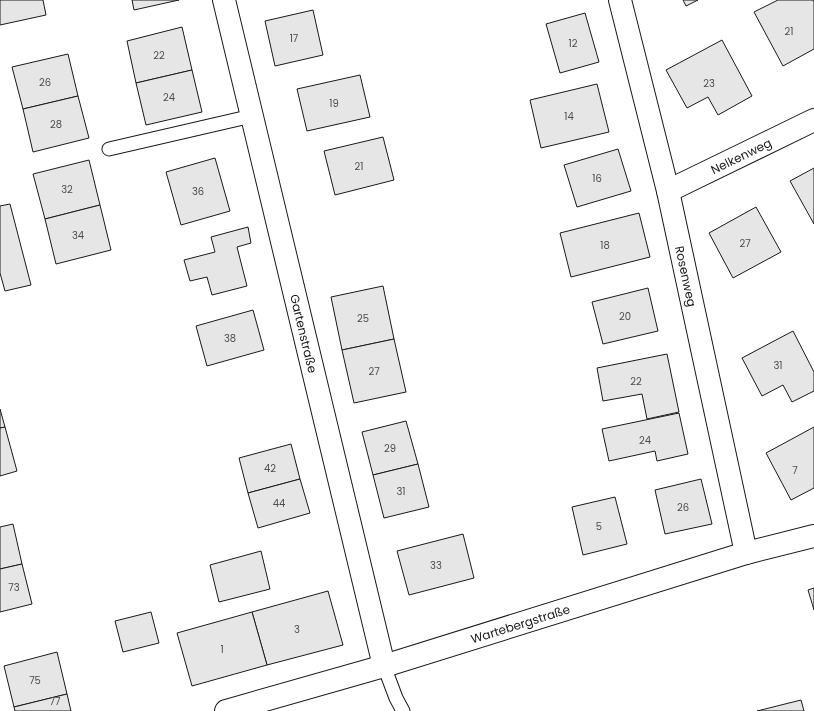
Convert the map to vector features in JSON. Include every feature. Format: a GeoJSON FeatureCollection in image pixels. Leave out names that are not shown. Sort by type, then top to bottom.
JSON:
{"type":"FeatureCollection","features":[{"type":"Feature","properties":{"kind":"street","name":"Gartenstraße"},"geometry":{"type":"LineString","coordinates":[[224,0],[384,666]]}},
{"type":"Feature","properties":{"kind":"street","name":"Rosenweg"},"geometry":{"type":"LineString","coordinates":[[620,0],[668,191],[746,553]]}},
{"type":"Feature","properties":{"kind":"street","name":"Nelkenweg"},"geometry":{"type":"LineString","coordinates":[[668,191],[814,120]]}},
{"type":"Feature","properties":{"kind":"street","name":"Wartebergstraße"},"geometry":{"type":"LineString","coordinates":[[226,711],[384,666],[746,553],[814,536]]}},
{"type":"Feature","properties":{"kind":"lane"},"geometry":{"type":"LineString","coordinates":[[109,149],[252,116]]}},
{"type":"Feature","properties":{"kind":"lane"},"geometry":{"type":"LineString","coordinates":[[384,666],[396,698],[403,711]]}},
{"type":"Feature","properties":{"kind":"building"},"geometry":{"type":"Polygon","coordinates":[[[0,0],[43,0],[46,15],[0,25],[0,0]]]}},
{"type":"Feature","properties":{"kind":"building"},"geometry":{"type":"Polygon","coordinates":[[[132,0],[179,0],[134,10],[132,0]]]}},
{"type":"Feature","properties":{"kind":"building"},"geometry":{"type":"Polygon","coordinates":[[[683,0],[698,0],[686,6],[683,0]]]}},
{"type":"Feature","properties":{"kind":"building"},"geometry":{"type":"Polygon","coordinates":[[[778,0],[813,0],[814,2],[814,49],[783,66],[754,12],[778,0]]]}},
{"type":"Feature","properties":{"kind":"building"},"geometry":{"type":"Polygon","coordinates":[[[313,10],[323,55],[275,66],[265,21],[313,10]]]}},
{"type":"Feature","properties":{"kind":"building"},"geometry":{"type":"Polygon","coordinates":[[[585,13],[599,62],[560,73],[546,24],[585,13]]]}},
{"type":"Feature","properties":{"kind":"building"},"geometry":{"type":"Polygon","coordinates":[[[182,27],[192,70],[136,83],[127,41],[182,27]]]}},
{"type":"Feature","properties":{"kind":"building"},"geometry":{"type":"Polygon","coordinates":[[[722,40],[752,96],[718,115],[708,97],[687,108],[666,70],[722,40]]]}},
{"type":"Feature","properties":{"kind":"building"},"geometry":{"type":"Polygon","coordinates":[[[68,54],[78,96],[23,109],[12,67],[68,54]]]}},
{"type":"Feature","properties":{"kind":"building"},"geometry":{"type":"Polygon","coordinates":[[[192,70],[202,112],[146,125],[136,83],[192,70]]]}},
{"type":"Feature","properties":{"kind":"building"},"geometry":{"type":"Polygon","coordinates":[[[360,75],[370,117],[307,131],[297,89],[360,75]]]}},
{"type":"Feature","properties":{"kind":"building"},"geometry":{"type":"Polygon","coordinates":[[[597,84],[609,132],[541,148],[530,100],[597,84]]]}},
{"type":"Feature","properties":{"kind":"building"},"geometry":{"type":"Polygon","coordinates":[[[78,96],[89,138],[33,152],[23,109],[78,96]]]}},
{"type":"Feature","properties":{"kind":"building"},"geometry":{"type":"Polygon","coordinates":[[[383,137],[394,180],[335,195],[324,151],[383,137]]]}},
{"type":"Feature","properties":{"kind":"building"},"geometry":{"type":"Polygon","coordinates":[[[618,149],[631,191],[577,207],[564,165],[618,149]]]}},
{"type":"Feature","properties":{"kind":"building"},"geometry":{"type":"Polygon","coordinates":[[[215,158],[230,211],[181,225],[166,172],[215,158]]]}},
{"type":"Feature","properties":{"kind":"building"},"geometry":{"type":"Polygon","coordinates":[[[89,160],[100,205],[45,219],[33,174],[89,160]]]}},
{"type":"Feature","properties":{"kind":"building"},"geometry":{"type":"Polygon","coordinates":[[[814,168],[814,224],[790,181],[814,168]]]}},
{"type":"Feature","properties":{"kind":"building"},"geometry":{"type":"Polygon","coordinates":[[[10,204],[31,285],[5,291],[0,273],[0,206],[10,204]]]}},
{"type":"Feature","properties":{"kind":"building"},"geometry":{"type":"Polygon","coordinates":[[[100,205],[111,250],[56,264],[45,219],[100,205]]]}},
{"type":"Feature","properties":{"kind":"building"},"geometry":{"type":"Polygon","coordinates":[[[756,207],[781,252],[733,278],[709,233],[756,207]]]}},
{"type":"Feature","properties":{"kind":"building"},"geometry":{"type":"Polygon","coordinates":[[[639,213],[650,257],[571,277],[560,233],[639,213]]]}},
{"type":"Feature","properties":{"kind":"building"},"geometry":{"type":"Polygon","coordinates":[[[248,227],[251,243],[237,247],[247,286],[212,295],[207,277],[190,281],[184,260],[215,252],[211,237],[248,227]]]}},
{"type":"Feature","properties":{"kind":"building"},"geometry":{"type":"Polygon","coordinates":[[[383,286],[394,339],[342,350],[331,297],[383,286]]]}},
{"type":"Feature","properties":{"kind":"building"},"geometry":{"type":"Polygon","coordinates":[[[648,288],[658,331],[603,344],[592,302],[648,288]]]}},
{"type":"Feature","properties":{"kind":"building"},"geometry":{"type":"Polygon","coordinates":[[[253,310],[264,350],[207,366],[196,326],[253,310]]]}},
{"type":"Feature","properties":{"kind":"building"},"geometry":{"type":"Polygon","coordinates":[[[793,331],[814,372],[814,391],[792,402],[783,385],[762,396],[742,358],[793,331]]]}},
{"type":"Feature","properties":{"kind":"building"},"geometry":{"type":"Polygon","coordinates":[[[394,339],[406,392],[354,403],[342,350],[394,339]]]}},
{"type":"Feature","properties":{"kind":"building"},"geometry":{"type":"Polygon","coordinates":[[[667,354],[679,412],[647,419],[642,394],[603,401],[597,368],[667,354]]]}},
{"type":"Feature","properties":{"kind":"building"},"geometry":{"type":"Polygon","coordinates":[[[0,409],[5,427],[0,428],[0,409]]]}},
{"type":"Feature","properties":{"kind":"building"},"geometry":{"type":"Polygon","coordinates":[[[679,413],[688,454],[657,461],[655,451],[609,461],[602,429],[679,413]]]}},
{"type":"Feature","properties":{"kind":"building"},"geometry":{"type":"Polygon","coordinates":[[[406,421],[418,464],[373,475],[362,432],[406,421]]]}},
{"type":"Feature","properties":{"kind":"building"},"geometry":{"type":"Polygon","coordinates":[[[5,427],[17,471],[0,476],[0,428],[5,427]]]}},
{"type":"Feature","properties":{"kind":"building"},"geometry":{"type":"Polygon","coordinates":[[[814,427],[814,488],[791,500],[766,453],[814,427]]]}},
{"type":"Feature","properties":{"kind":"building"},"geometry":{"type":"Polygon","coordinates":[[[291,444],[300,479],[248,493],[239,458],[291,444]]]}},
{"type":"Feature","properties":{"kind":"building"},"geometry":{"type":"Polygon","coordinates":[[[418,464],[429,507],[384,518],[373,475],[418,464]]]}},
{"type":"Feature","properties":{"kind":"building"},"geometry":{"type":"Polygon","coordinates":[[[300,479],[310,513],[258,528],[248,493],[300,479]]]}},
{"type":"Feature","properties":{"kind":"building"},"geometry":{"type":"Polygon","coordinates":[[[701,479],[712,524],[665,534],[655,490],[701,479]]]}},
{"type":"Feature","properties":{"kind":"building"},"geometry":{"type":"Polygon","coordinates":[[[615,497],[627,544],[583,555],[572,507],[615,497]]]}},
{"type":"Feature","properties":{"kind":"building"},"geometry":{"type":"Polygon","coordinates":[[[13,524],[22,564],[0,569],[0,527],[13,524]]]}},
{"type":"Feature","properties":{"kind":"building"},"geometry":{"type":"Polygon","coordinates":[[[463,534],[474,578],[409,595],[397,551],[463,534]]]}},
{"type":"Feature","properties":{"kind":"building"},"geometry":{"type":"Polygon","coordinates":[[[261,551],[270,589],[219,602],[210,565],[261,551]]]}},
{"type":"Feature","properties":{"kind":"building"},"geometry":{"type":"Polygon","coordinates":[[[22,564],[32,604],[0,612],[0,569],[22,564]]]}},
{"type":"Feature","properties":{"kind":"building"},"geometry":{"type":"Polygon","coordinates":[[[814,588],[814,610],[808,590],[814,588]]]}},
{"type":"Feature","properties":{"kind":"building"},"geometry":{"type":"Polygon","coordinates":[[[328,591],[343,645],[267,665],[252,612],[328,591]]]}},
{"type":"Feature","properties":{"kind":"building"},"geometry":{"type":"Polygon","coordinates":[[[151,612],[159,643],[123,652],[115,621],[151,612]]]}},
{"type":"Feature","properties":{"kind":"building"},"geometry":{"type":"Polygon","coordinates":[[[252,612],[267,665],[192,686],[177,633],[252,612]]]}},
{"type":"Feature","properties":{"kind":"building"},"geometry":{"type":"Polygon","coordinates":[[[57,652],[67,694],[14,707],[4,666],[57,652]]]}},
{"type":"Feature","properties":{"kind":"building"},"geometry":{"type":"Polygon","coordinates":[[[67,694],[71,711],[15,711],[14,707],[67,694]]]}},
{"type":"Feature","properties":{"kind":"building"},"geometry":{"type":"Polygon","coordinates":[[[801,700],[804,711],[757,711],[801,700]]]}}]}
